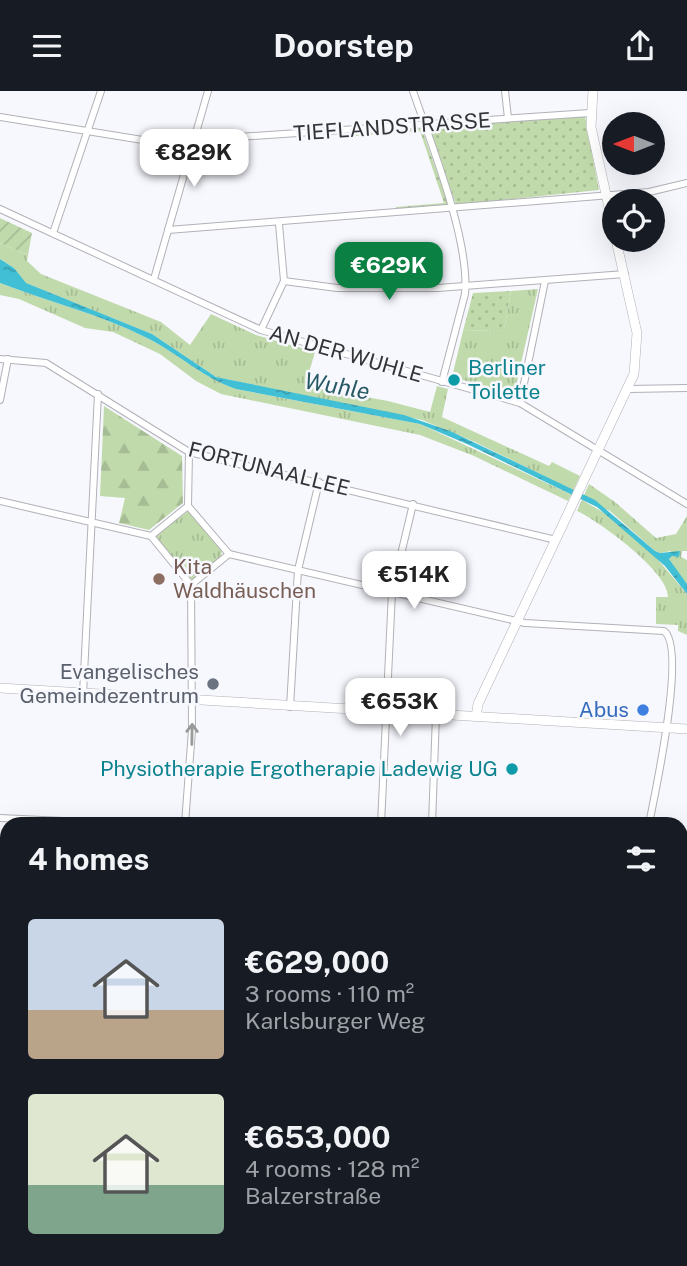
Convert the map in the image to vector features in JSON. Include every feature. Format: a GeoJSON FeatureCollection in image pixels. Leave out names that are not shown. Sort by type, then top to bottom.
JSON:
{"type":"FeatureCollection","features":[{"type":"Feature","properties":{"kind":"main road"},"geometry":{"type":"LineString","coordinates":[[593,91],[590,113],[605,189]]}},
{"type":"Feature","properties":{"kind":"main road"},"geometry":{"type":"LineString","coordinates":[[476,717],[478,704],[634,374],[638,340],[619,252]]}},
{"type":"Feature","properties":{"kind":"main road"},"geometry":{"type":"LineString","coordinates":[[0,688],[192,702],[668,725],[687,729]]}},
{"type":"Feature","properties":{"kind":"street"},"geometry":{"type":"LineString","coordinates":[[53,233],[101,91]]}},
{"type":"Feature","properties":{"kind":"street"},"geometry":{"type":"LineString","coordinates":[[154,279],[208,91]]}},
{"type":"Feature","properties":{"kind":"street"},"geometry":{"type":"LineString","coordinates":[[413,91],[451,209],[466,287],[442,381]]}},
{"type":"Feature","properties":{"kind":"street"},"geometry":{"type":"LineString","coordinates":[[505,91],[508,118]]}},
{"type":"Feature","properties":{"kind":"street","name":"TIEFLANDSTRASSE"},"geometry":{"type":"LineString","coordinates":[[195,139],[590,113]]}},
{"type":"Feature","properties":{"kind":"street"},"geometry":{"type":"LineString","coordinates":[[0,117],[192,148]]}},
{"type":"Feature","properties":{"kind":"street"},"geometry":{"type":"LineString","coordinates":[[665,190],[687,184]]}},
{"type":"Feature","properties":{"kind":"street"},"geometry":{"type":"LineString","coordinates":[[168,230],[279,224],[602,196]]}},
{"type":"Feature","properties":{"kind":"street","name":"AN DER WUHLE"},"geometry":{"type":"LineString","coordinates":[[0,209],[261,330],[520,403],[687,504]]}},
{"type":"Feature","properties":{"kind":"street"},"geometry":{"type":"LineString","coordinates":[[261,330],[284,281],[279,224]]}},
{"type":"Feature","properties":{"kind":"street"},"geometry":{"type":"LineString","coordinates":[[284,281],[337,288],[466,287],[625,274]]}},
{"type":"Feature","properties":{"kind":"street"},"geometry":{"type":"LineString","coordinates":[[520,403],[545,281]]}},
{"type":"Feature","properties":{"kind":"street"},"geometry":{"type":"LineString","coordinates":[[0,400],[4,359]]}},
{"type":"Feature","properties":{"kind":"street","name":"FORTUNAALLEE"},"geometry":{"type":"LineString","coordinates":[[4,359],[46,363],[189,451],[556,540]]}},
{"type":"Feature","properties":{"kind":"street"},"geometry":{"type":"LineString","coordinates":[[629,389],[687,388]]}},
{"type":"Feature","properties":{"kind":"street"},"geometry":{"type":"LineString","coordinates":[[83,694],[99,394]]}},
{"type":"Feature","properties":{"kind":"street"},"geometry":{"type":"LineString","coordinates":[[189,451],[188,506],[229,554],[518,621],[664,631],[673,643],[668,725],[650,817]]}},
{"type":"Feature","properties":{"kind":"street"},"geometry":{"type":"LineString","coordinates":[[290,707],[298,570],[319,482]]}},
{"type":"Feature","properties":{"kind":"street"},"geometry":{"type":"LineString","coordinates":[[0,502],[151,536],[191,585],[192,702],[185,817]]}},
{"type":"Feature","properties":{"kind":"street"},"geometry":{"type":"LineString","coordinates":[[381,817],[392,592],[412,504]]}},
{"type":"Feature","properties":{"kind":"street"},"geometry":{"type":"LineString","coordinates":[[151,536],[188,506]]}},
{"type":"Feature","properties":{"kind":"street"},"geometry":{"type":"LineString","coordinates":[[191,585],[229,554]]}},
{"type":"Feature","properties":{"kind":"street"},"geometry":{"type":"LineString","coordinates":[[432,817],[436,715]]}},
{"type":"Feature","properties":{"kind":"green space"},"geometry":{"type":"Polygon","coordinates":[[[585,116],[599,190],[456,205],[430,128],[585,116]]]}},
{"type":"Feature","properties":{"kind":"green space"},"geometry":{"type":"Polygon","coordinates":[[[421,127],[448,203],[397,210],[396,207],[444,203],[420,131],[343,137],[343,133],[421,127]]]}},
{"type":"Feature","properties":{"kind":"green space"},"geometry":{"type":"Polygon","coordinates":[[[0,218],[32,233],[28,255],[0,243],[0,218]]]}},
{"type":"Feature","properties":{"kind":"green space"},"geometry":{"type":"Polygon","coordinates":[[[0,243],[28,255],[27,261],[41,274],[161,322],[190,345],[211,314],[256,335],[315,352],[305,386],[388,401],[430,412],[437,386],[448,389],[442,417],[549,466],[552,462],[580,476],[568,501],[474,456],[420,435],[221,394],[196,381],[160,354],[113,332],[85,328],[19,299],[0,295],[0,283],[129,330],[159,344],[213,379],[236,389],[420,424],[570,494],[573,490],[475,442],[422,420],[216,377],[152,334],[25,283],[14,268],[0,259],[0,243]]]}},
{"type":"Feature","properties":{"kind":"green space"},"geometry":{"type":"Polygon","coordinates":[[[538,289],[514,394],[452,377],[463,331],[504,330],[511,291],[538,289]]]}},
{"type":"Feature","properties":{"kind":"green space"},"geometry":{"type":"Polygon","coordinates":[[[511,291],[504,330],[463,331],[473,293],[511,291]]]}},
{"type":"Feature","properties":{"kind":"green space"},"geometry":{"type":"Polygon","coordinates":[[[104,406],[182,456],[183,503],[149,530],[119,523],[125,498],[100,496],[104,406]]]}},
{"type":"Feature","properties":{"kind":"green space"},"geometry":{"type":"Polygon","coordinates":[[[589,484],[615,502],[656,538],[676,534],[687,516],[687,551],[682,551],[681,557],[687,560],[687,584],[669,561],[671,551],[655,551],[610,511],[582,500],[606,514],[655,556],[687,594],[687,635],[678,631],[678,625],[656,624],[656,597],[668,597],[657,574],[616,536],[577,511],[589,484]]]}},
{"type":"Feature","properties":{"kind":"green space"},"geometry":{"type":"Polygon","coordinates":[[[190,510],[222,550],[221,557],[193,580],[187,578],[156,539],[156,534],[190,510]]]}},
{"type":"Feature","properties":{"kind":"water"},"geometry":{"type":"Polygon","coordinates":[[[0,259],[14,268],[26,283],[152,334],[216,377],[404,415],[450,431],[595,500],[655,551],[680,551],[679,557],[672,556],[669,559],[687,584],[687,594],[665,566],[597,507],[420,424],[236,389],[202,372],[159,344],[129,330],[0,283],[0,259]]]}},
{"type":"Feature","properties":{"kind":"place","name":"Berliner Toilette"},"geometry":{"type":"Point","coordinates":[454,380]}},
{"type":"Feature","properties":{"kind":"place","name":"Kita Waldhäuschen"},"geometry":{"type":"Point","coordinates":[159,579]}},
{"type":"Feature","properties":{"kind":"place","name":"Evangelisches Gemeindezentrum"},"geometry":{"type":"Point","coordinates":[213,684]}},
{"type":"Feature","properties":{"kind":"place","name":"Abus"},"geometry":{"type":"Point","coordinates":[643,710]}},
{"type":"Feature","properties":{"kind":"place","name":"Physiotherapie Ergotherapie Ladewig UG"},"geometry":{"type":"Point","coordinates":[512,769]}},
{"type":"Feature","properties":{"kind":"water label","name":"Wuhle"},"geometry":{"type":"Point","coordinates":[337,386]}}]}
